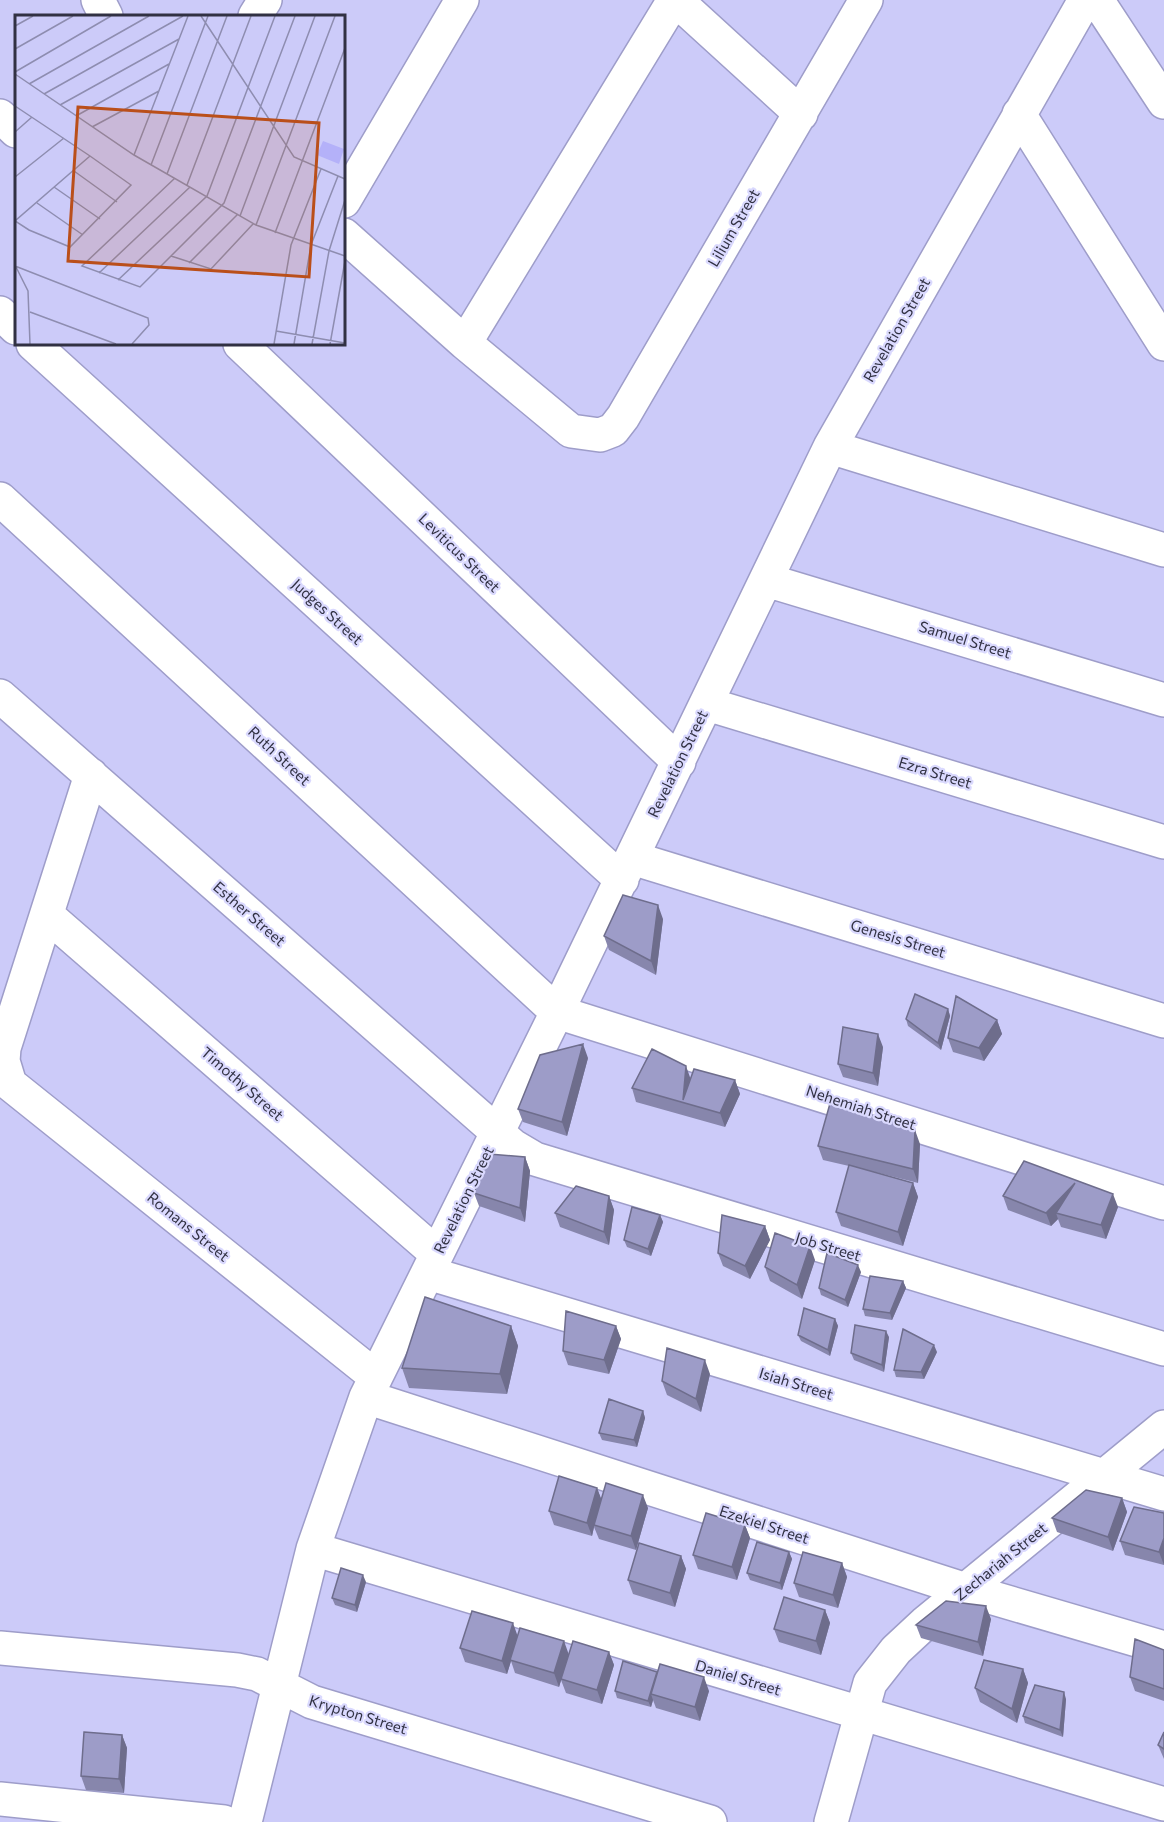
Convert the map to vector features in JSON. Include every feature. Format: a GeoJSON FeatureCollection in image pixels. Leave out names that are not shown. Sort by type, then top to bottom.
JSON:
{"type":"FeatureCollection","features":[{"type":"Feature","properties":{"kind":"street"},"geometry":{"type":"LineString","coordinates":[[98,0],[106,15]]}},
{"type":"Feature","properties":{"kind":"street"},"geometry":{"type":"LineString","coordinates":[[256,15],[265,0]]}},
{"type":"Feature","properties":{"kind":"street"},"geometry":{"type":"LineString","coordinates":[[345,199],[462,0]]}},
{"type":"Feature","properties":{"kind":"street"},"geometry":{"type":"LineString","coordinates":[[345,236],[465,343],[675,0],[801,114]]}},
{"type":"Feature","properties":{"kind":"street","name":"Lilium Street"},"geometry":{"type":"LineString","coordinates":[[465,343],[571,431],[600,435],[613,430],[623,417],[866,0]]}},
{"type":"Feature","properties":{"kind":"street","name":"Revelation Street"},"geometry":{"type":"LineString","coordinates":[[245,1822],[314,1549],[371,1387],[627,869],[830,447],[1085,0]]}},
{"type":"Feature","properties":{"kind":"street"},"geometry":{"type":"LineString","coordinates":[[1096,0],[1164,102]]}},
{"type":"Feature","properties":{"kind":"street"},"geometry":{"type":"LineString","coordinates":[[1019,114],[1164,344]]}},
{"type":"Feature","properties":{"kind":"street"},"geometry":{"type":"LineString","coordinates":[[0,116],[15,130]]}},
{"type":"Feature","properties":{"kind":"street"},"geometry":{"type":"LineString","coordinates":[[0,313],[15,327]]}},
{"type":"Feature","properties":{"kind":"street","name":"Judges Street"},"geometry":{"type":"LineString","coordinates":[[34,345],[627,869]]}},
{"type":"Feature","properties":{"kind":"street","name":"Leviticus Street"},"geometry":{"type":"LineString","coordinates":[[241,345],[679,762]]}},
{"type":"Feature","properties":{"kind":"street"},"geometry":{"type":"LineString","coordinates":[[830,447],[1164,549]]}},
{"type":"Feature","properties":{"kind":"street","name":"Ruth Street"},"geometry":{"type":"LineString","coordinates":[[0,499],[557,1012]]}},
{"type":"Feature","properties":{"kind":"street","name":"Samuel Street"},"geometry":{"type":"LineString","coordinates":[[766,580],[1164,700]]}},
{"type":"Feature","properties":{"kind":"street","name":"Esther Street"},"geometry":{"type":"LineString","coordinates":[[0,696],[498,1132]]}},
{"type":"Feature","properties":{"kind":"street","name":"Ezra Street"},"geometry":{"type":"LineString","coordinates":[[707,704],[1164,842]]}},
{"type":"Feature","properties":{"kind":"street"},"geometry":{"type":"LineString","coordinates":[[47,915],[91,775]]}},
{"type":"Feature","properties":{"kind":"street","name":"Genesis Street"},"geometry":{"type":"LineString","coordinates":[[627,869],[1164,1021]]}},
{"type":"Feature","properties":{"kind":"street","name":"Romans Street"},"geometry":{"type":"LineString","coordinates":[[47,915],[4,1048],[5,1073],[10,1084],[371,1387]]}},
{"type":"Feature","properties":{"kind":"street","name":"Timothy Street"},"geometry":{"type":"LineString","coordinates":[[47,915],[433,1263]]}},
{"type":"Feature","properties":{"kind":"street","name":"Nehemiah Street"},"geometry":{"type":"LineString","coordinates":[[557,1012],[1164,1203]]}},
{"type":"Feature","properties":{"kind":"street","name":"Job Street"},"geometry":{"type":"LineString","coordinates":[[498,1132],[513,1146],[535,1159],[1164,1349]]}},
{"type":"Feature","properties":{"kind":"street","name":"Isiah Street"},"geometry":{"type":"LineString","coordinates":[[433,1263],[1164,1494]]}},
{"type":"Feature","properties":{"kind":"street","name":"Ezekiel Street"},"geometry":{"type":"LineString","coordinates":[[371,1387],[966,1590],[1164,1648]]}},
{"type":"Feature","properties":{"kind":"street","name":"Zechariah Street"},"geometry":{"type":"LineString","coordinates":[[831,1822],[863,1715],[870,1683],[878,1670],[896,1650],[966,1590],[1164,1427]]}},
{"type":"Feature","properties":{"kind":"street","name":"Daniel Street"},"geometry":{"type":"LineString","coordinates":[[314,1549],[1164,1804]]}},
{"type":"Feature","properties":{"kind":"street","name":"Krypton Street"},"geometry":{"type":"LineString","coordinates":[[0,1648],[237,1670],[257,1674],[312,1702],[710,1822]]}},
{"type":"Feature","properties":{"kind":"street"},"geometry":{"type":"LineString","coordinates":[[0,1799],[224,1822]]}},
{"type":"Feature","properties":{"kind":"building"},"geometry":{"type":"Polygon","coordinates":[[[623,895],[658,905],[651,961],[604,936],[623,895]]]}},
{"type":"Feature","properties":{"kind":"building"},"geometry":{"type":"Polygon","coordinates":[[[915,994],[948,1009],[938,1043],[906,1019],[915,994]]]}},
{"type":"Feature","properties":{"kind":"building"},"geometry":{"type":"Polygon","coordinates":[[[956,996],[997,1020],[979,1048],[948,1038],[956,996]]]}},
{"type":"Feature","properties":{"kind":"building"},"geometry":{"type":"Polygon","coordinates":[[[843,1027],[878,1034],[873,1073],[838,1064],[843,1027]]]}},
{"type":"Feature","properties":{"kind":"building"},"geometry":{"type":"Polygon","coordinates":[[[583,1044],[562,1122],[518,1109],[540,1055],[583,1044]]]}},
{"type":"Feature","properties":{"kind":"building"},"geometry":{"type":"Polygon","coordinates":[[[652,1049],[686,1066],[683,1100],[694,1069],[735,1080],[720,1113],[632,1088],[652,1049]]]}},
{"type":"Feature","properties":{"kind":"building"},"geometry":{"type":"Polygon","coordinates":[[[831,1100],[915,1130],[913,1169],[818,1146],[831,1100]]]}},
{"type":"Feature","properties":{"kind":"building"},"geometry":{"type":"Polygon","coordinates":[[[489,1154],[525,1157],[520,1208],[474,1193],[489,1154]]]}},
{"type":"Feature","properties":{"kind":"building"},"geometry":{"type":"Polygon","coordinates":[[[1024,1161],[1113,1194],[1101,1225],[1056,1213],[1075,1183],[1046,1213],[1003,1196],[1024,1161]]]}},
{"type":"Feature","properties":{"kind":"building"},"geometry":{"type":"Polygon","coordinates":[[[849,1165],[913,1183],[898,1232],[836,1212],[849,1165]]]}},
{"type":"Feature","properties":{"kind":"building"},"geometry":{"type":"Polygon","coordinates":[[[576,1186],[609,1196],[604,1232],[555,1213],[576,1186]]]}},
{"type":"Feature","properties":{"kind":"building"},"geometry":{"type":"Polygon","coordinates":[[[632,1207],[660,1215],[648,1249],[624,1240],[632,1207]]]}},
{"type":"Feature","properties":{"kind":"building"},"geometry":{"type":"Polygon","coordinates":[[[722,1215],[765,1226],[745,1266],[718,1253],[722,1215]]]}},
{"type":"Feature","properties":{"kind":"building"},"geometry":{"type":"Polygon","coordinates":[[[775,1233],[810,1246],[797,1285],[765,1267],[775,1233]]]}},
{"type":"Feature","properties":{"kind":"building"},"geometry":{"type":"Polygon","coordinates":[[[827,1253],[858,1265],[845,1300],[819,1288],[827,1253]]]}},
{"type":"Feature","properties":{"kind":"building"},"geometry":{"type":"Polygon","coordinates":[[[870,1276],[903,1281],[890,1313],[863,1309],[870,1276]]]}},
{"type":"Feature","properties":{"kind":"building"},"geometry":{"type":"Polygon","coordinates":[[[425,1297],[511,1326],[500,1374],[402,1368],[425,1297]]]}},
{"type":"Feature","properties":{"kind":"building"},"geometry":{"type":"Polygon","coordinates":[[[804,1308],[835,1319],[828,1350],[798,1335],[804,1308]]]}},
{"type":"Feature","properties":{"kind":"building"},"geometry":{"type":"Polygon","coordinates":[[[566,1311],[616,1326],[604,1360],[563,1351],[566,1311]]]}},
{"type":"Feature","properties":{"kind":"building"},"geometry":{"type":"Polygon","coordinates":[[[855,1325],[886,1331],[882,1365],[851,1353],[855,1325]]]}},
{"type":"Feature","properties":{"kind":"building"},"geometry":{"type":"Polygon","coordinates":[[[903,1329],[934,1345],[921,1372],[894,1370],[903,1329]]]}},
{"type":"Feature","properties":{"kind":"building"},"geometry":{"type":"Polygon","coordinates":[[[667,1348],[705,1360],[696,1399],[662,1381],[667,1348]]]}},
{"type":"Feature","properties":{"kind":"building"},"geometry":{"type":"Polygon","coordinates":[[[609,1399],[643,1411],[634,1440],[599,1433],[609,1399]]]}},
{"type":"Feature","properties":{"kind":"building"},"geometry":{"type":"Polygon","coordinates":[[[559,1476],[597,1488],[587,1523],[549,1511],[559,1476]]]}},
{"type":"Feature","properties":{"kind":"building"},"geometry":{"type":"Polygon","coordinates":[[[606,1483],[643,1495],[631,1536],[594,1525],[606,1483]]]}},
{"type":"Feature","properties":{"kind":"building"},"geometry":{"type":"Polygon","coordinates":[[[1086,1490],[1122,1498],[1108,1537],[1052,1518],[1086,1490]]]}},
{"type":"Feature","properties":{"kind":"building"},"geometry":{"type":"Polygon","coordinates":[[[1134,1507],[1164,1513],[1164,1538],[1159,1552],[1120,1541],[1134,1507]]]}},
{"type":"Feature","properties":{"kind":"building"},"geometry":{"type":"Polygon","coordinates":[[[706,1513],[745,1525],[732,1567],[693,1555],[706,1513]]]}},
{"type":"Feature","properties":{"kind":"building"},"geometry":{"type":"Polygon","coordinates":[[[757,1542],[789,1552],[780,1583],[747,1573],[757,1542]]]}},
{"type":"Feature","properties":{"kind":"building"},"geometry":{"type":"Polygon","coordinates":[[[639,1543],[681,1556],[670,1593],[628,1580],[639,1543]]]}},
{"type":"Feature","properties":{"kind":"building"},"geometry":{"type":"Polygon","coordinates":[[[803,1552],[842,1563],[833,1595],[794,1583],[803,1552]]]}},
{"type":"Feature","properties":{"kind":"building"},"geometry":{"type":"Polygon","coordinates":[[[341,1568],[363,1575],[355,1605],[332,1598],[341,1568]]]}},
{"type":"Feature","properties":{"kind":"building"},"geometry":{"type":"Polygon","coordinates":[[[784,1597],[825,1610],[816,1641],[774,1629],[784,1597]]]}},
{"type":"Feature","properties":{"kind":"building"},"geometry":{"type":"Polygon","coordinates":[[[946,1601],[986,1606],[978,1642],[916,1625],[946,1601]]]}},
{"type":"Feature","properties":{"kind":"building"},"geometry":{"type":"Polygon","coordinates":[[[472,1611],[513,1623],[502,1661],[460,1648],[472,1611]]]}},
{"type":"Feature","properties":{"kind":"building"},"geometry":{"type":"Polygon","coordinates":[[[520,1628],[564,1641],[554,1673],[510,1660],[520,1628]]]}},
{"type":"Feature","properties":{"kind":"building"},"geometry":{"type":"Polygon","coordinates":[[[1135,1639],[1164,1650],[1164,1689],[1130,1677],[1135,1639]]]}},
{"type":"Feature","properties":{"kind":"building"},"geometry":{"type":"Polygon","coordinates":[[[573,1641],[609,1652],[597,1690],[561,1679],[573,1641]]]}},
{"type":"Feature","properties":{"kind":"building"},"geometry":{"type":"Polygon","coordinates":[[[984,1660],[1023,1669],[1012,1709],[975,1688],[984,1660]]]}},
{"type":"Feature","properties":{"kind":"building"},"geometry":{"type":"Polygon","coordinates":[[[623,1661],[657,1672],[648,1701],[615,1691],[623,1661]]]}},
{"type":"Feature","properties":{"kind":"building"},"geometry":{"type":"Polygon","coordinates":[[[660,1664],[704,1677],[695,1707],[651,1694],[660,1664]]]}},
{"type":"Feature","properties":{"kind":"building"},"geometry":{"type":"Polygon","coordinates":[[[1035,1685],[1064,1692],[1060,1730],[1023,1716],[1035,1685]]]}},
{"type":"Feature","properties":{"kind":"building"},"geometry":{"type":"Polygon","coordinates":[[[84,1732],[122,1735],[119,1779],[81,1776],[84,1732]]]}},
{"type":"Feature","properties":{"kind":"building"},"geometry":{"type":"Polygon","coordinates":[[[1164,1732],[1164,1749],[1158,1745],[1164,1732]]]}}]}
